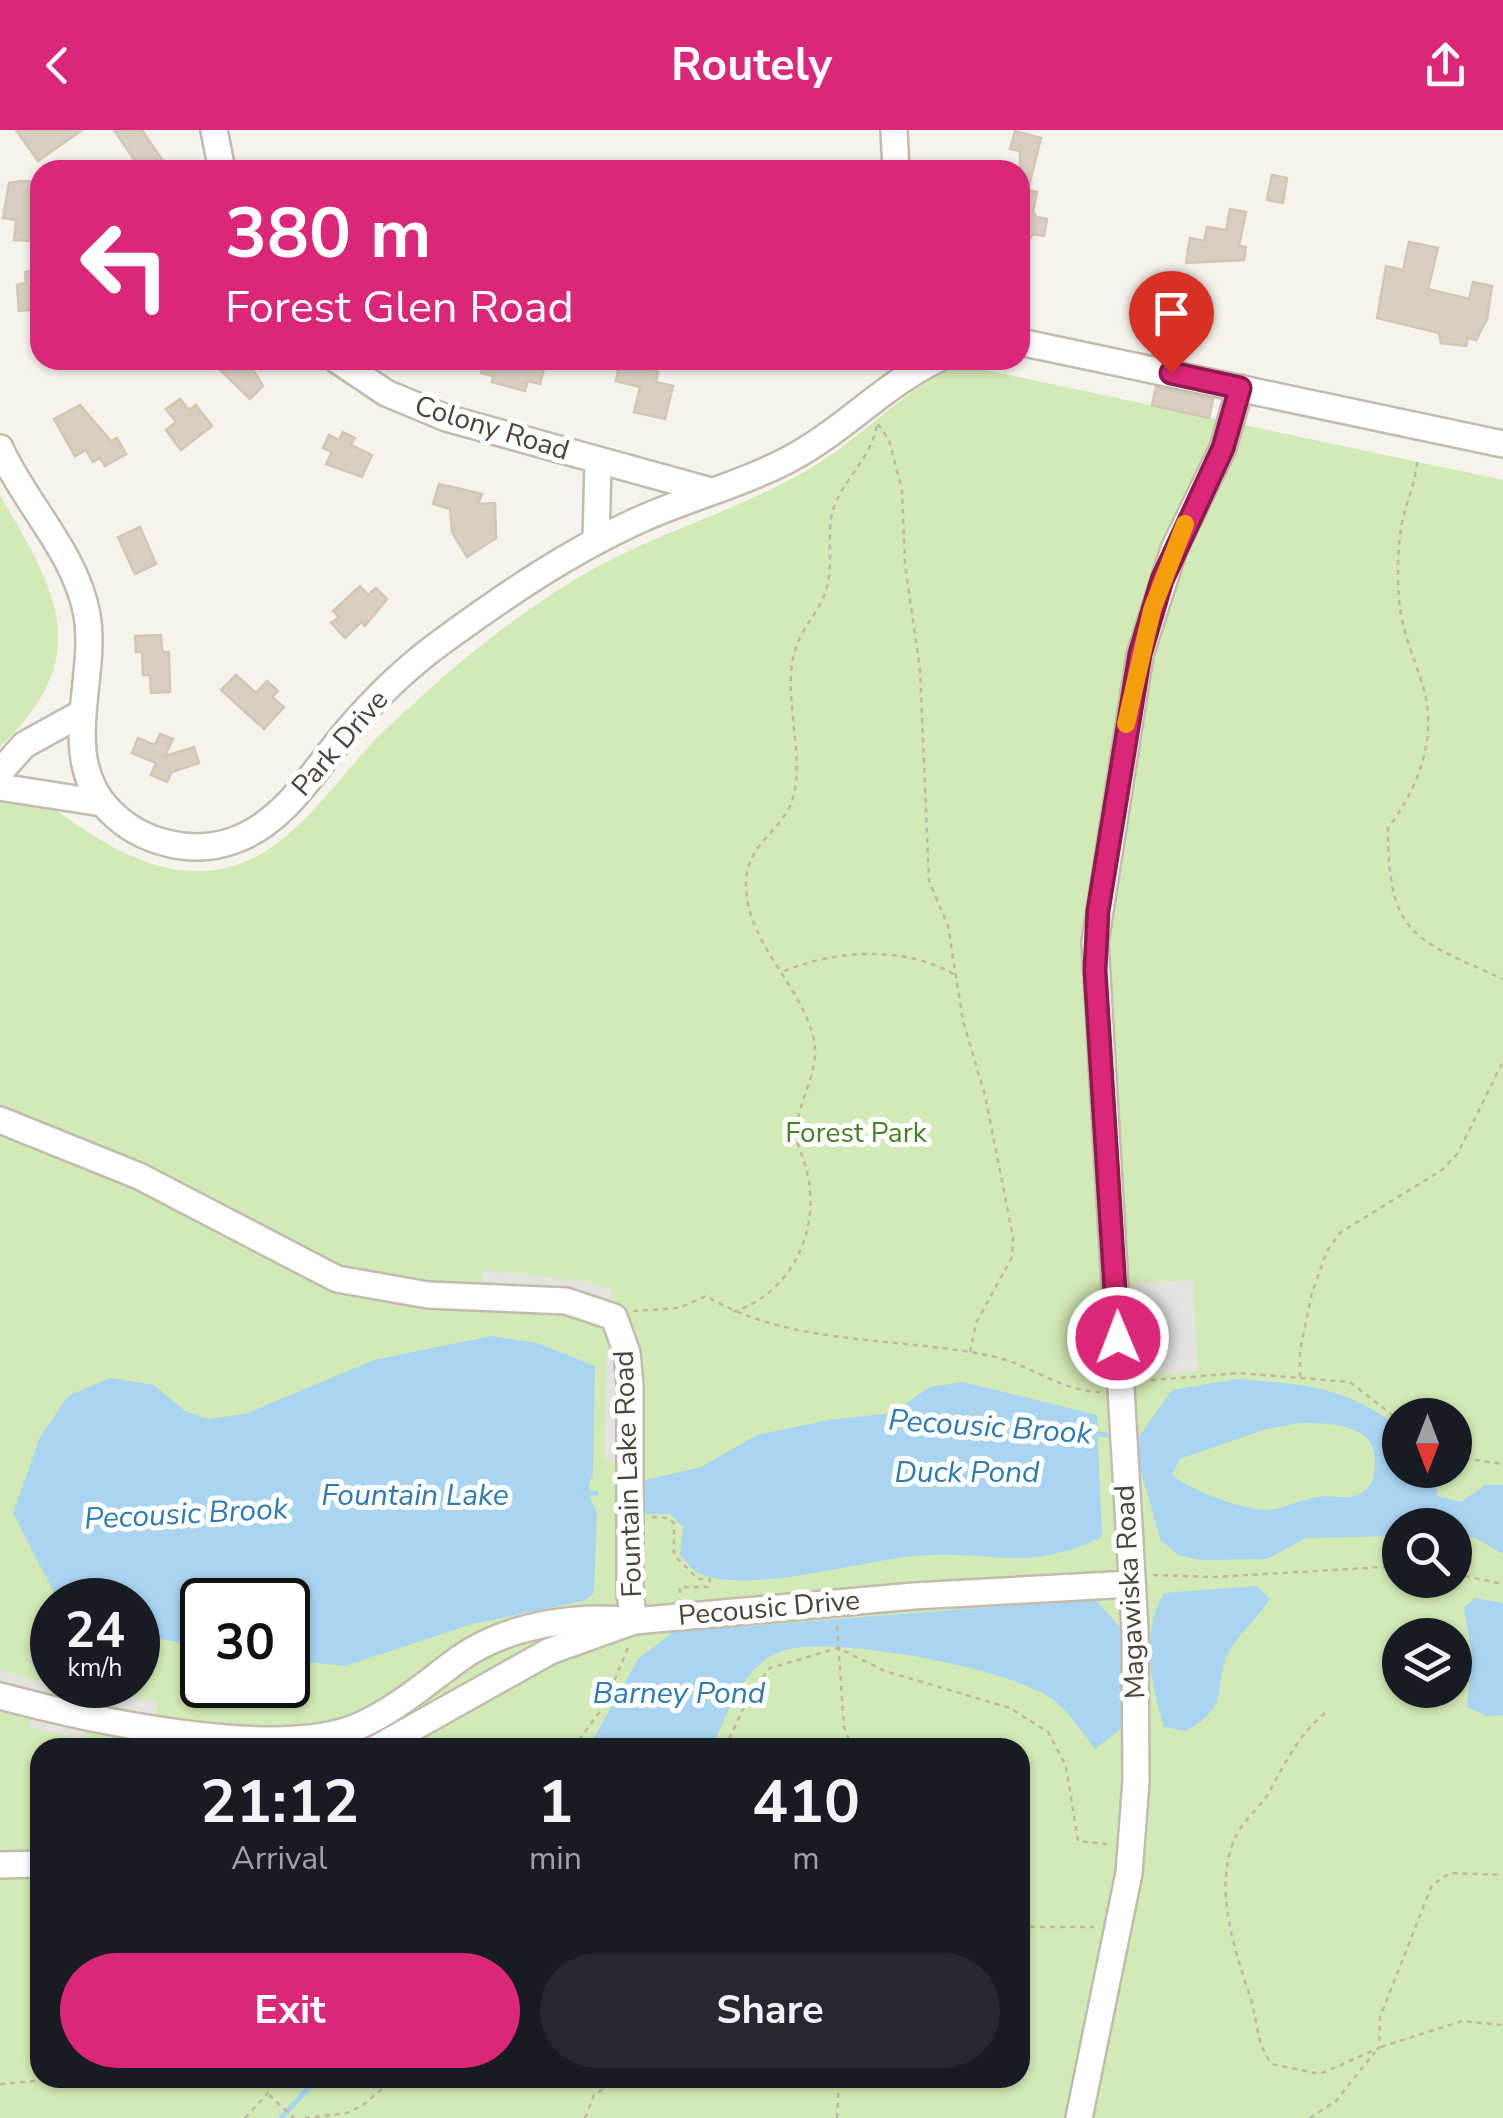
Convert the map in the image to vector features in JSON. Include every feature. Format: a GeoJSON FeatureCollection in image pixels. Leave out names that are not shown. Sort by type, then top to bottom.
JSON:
{"type":"FeatureCollection","features":[{"type":"Feature","properties":{"kind":"street"},"geometry":{"type":"LineString","coordinates":[[215,130],[220,160]]}},
{"type":"Feature","properties":{"kind":"street"},"geometry":{"type":"LineString","coordinates":[[894,130],[896,160]]}},
{"type":"Feature","properties":{"kind":"street"},"geometry":{"type":"LineString","coordinates":[[1030,344],[1503,444]]}},
{"type":"Feature","properties":{"kind":"street","name":"Colony Road"},"geometry":{"type":"LineString","coordinates":[[352,370],[386,393],[425,411],[711,491]]}},
{"type":"Feature","properties":{"kind":"street","name":"Park Drive"},"geometry":{"type":"LineString","coordinates":[[102,803],[122,823],[159,842],[205,846],[246,835],[283,808],[349,728],[417,660],[532,579],[596,541],[786,461],[880,397],[898,370]]}},
{"type":"Feature","properties":{"kind":"street","name":"Magawiska Road"},"geometry":{"type":"LineString","coordinates":[[1079,2118],[1134,1840],[1135,1629],[1116,1256],[1095,970],[1098,911],[1140,654],[1168,564],[1231,422],[1240,388]]}},
{"type":"Feature","properties":{"kind":"street"},"geometry":{"type":"LineString","coordinates":[[0,448],[52,535],[83,599],[88,648],[82,713],[89,779],[102,803]]}},
{"type":"Feature","properties":{"kind":"street","name":"Colony Road"},"geometry":{"type":"LineString","coordinates":[[596,541],[598,461]]}},
{"type":"Feature","properties":{"kind":"street"},"geometry":{"type":"LineString","coordinates":[[0,772],[24,745],[82,713]]}},
{"type":"Feature","properties":{"kind":"street"},"geometry":{"type":"LineString","coordinates":[[0,787],[102,803]]}},
{"type":"Feature","properties":{"kind":"street","name":"Fountain Lake Road"},"geometry":{"type":"LineString","coordinates":[[0,1120],[140,1176],[337,1280],[428,1295],[566,1301],[614,1317],[627,1353],[630,1385],[630,1622],[599,1617],[568,1620],[502,1639],[462,1657],[402,1704],[357,1728],[301,1738]]}},
{"type":"Feature","properties":{"kind":"street","name":"Pecousic Drive"},"geometry":{"type":"LineString","coordinates":[[395,1738],[550,1651],[630,1622],[681,1615],[1131,1584]]}},
{"type":"Feature","properties":{"kind":"street","name":"Fountain Lake Road"},"geometry":{"type":"LineString","coordinates":[[0,1696],[225,1738]]}},
{"type":"Feature","properties":{"kind":"street"},"geometry":{"type":"LineString","coordinates":[[0,1864],[30,1864]]}},
{"type":"Feature","properties":{"kind":"path"},"geometry":{"type":"LineString","coordinates":[[734,1312],[759,1298],[793,1270],[810,1217],[808,1174],[796,1135],[804,1088],[814,1070],[814,1038],[782,972],[752,926],[746,883],[759,843],[782,819],[794,793],[794,656],[828,584],[833,510],[848,479],[868,453],[877,423],[899,468],[905,564],[920,669],[927,864],[934,896],[948,926],[1013,1237],[1006,1274],[976,1323],[970,1354]]}},
{"type":"Feature","properties":{"kind":"path"},"geometry":{"type":"LineString","coordinates":[[1417,462],[1415,489],[1402,526],[1399,603],[1430,728],[1421,769],[1406,804],[1388,828],[1398,910],[1409,931],[1434,948],[1503,979]]}},
{"type":"Feature","properties":{"kind":"path"},"geometry":{"type":"LineString","coordinates":[[782,972],[833,956],[868,954],[928,964],[956,976]]}},
{"type":"Feature","properties":{"kind":"path"},"geometry":{"type":"LineString","coordinates":[[1300,1378],[1309,1306],[1327,1251],[1342,1232],[1442,1170],[1458,1154],[1503,1061]]}},
{"type":"Feature","properties":{"kind":"path"},"geometry":{"type":"LineString","coordinates":[[614,1317],[679,1308],[706,1296],[758,1322],[828,1336],[947,1346],[1029,1368],[1064,1387],[1096,1392],[1120,1390],[1164,1377],[1238,1374],[1300,1378],[1350,1382],[1382,1411]]}},
{"type":"Feature","properties":{"kind":"path"},"geometry":{"type":"LineString","coordinates":[[1472,1459],[1503,1463]]}},
{"type":"Feature","properties":{"kind":"path"},"geometry":{"type":"LineString","coordinates":[[630,1517],[668,1518],[674,1523],[674,1555],[698,1578],[710,1578],[709,1587],[680,1587],[681,1615]]}},
{"type":"Feature","properties":{"kind":"path"},"geometry":{"type":"LineString","coordinates":[[1472,1578],[1503,1584]]}},
{"type":"Feature","properties":{"kind":"path"},"geometry":{"type":"LineString","coordinates":[[836,1615],[848,1738]]}},
{"type":"Feature","properties":{"kind":"path"},"geometry":{"type":"LineString","coordinates":[[581,1738],[591,1727],[620,1670],[629,1644],[630,1622]]}},
{"type":"Feature","properties":{"kind":"path"},"geometry":{"type":"LineString","coordinates":[[730,1738],[751,1692],[770,1668],[838,1648],[884,1671],[987,1698],[1038,1726],[1058,1745],[1066,1766],[1078,1841],[1096,1844],[1134,1840]]}},
{"type":"Feature","properties":{"kind":"path"},"geometry":{"type":"LineString","coordinates":[[1325,1713],[1294,1744],[1262,1804],[1240,1828],[1226,1860],[1227,1903],[1256,2032],[1272,2064],[1320,2074],[1379,2048],[1462,2020],[1503,2025]]}},
{"type":"Feature","properties":{"kind":"path"},"geometry":{"type":"LineString","coordinates":[[1310,2118],[1336,2101],[1379,2048],[1380,2018],[1432,1885],[1450,1872],[1503,1876]]}},
{"type":"Feature","properties":{"kind":"path"},"geometry":{"type":"LineString","coordinates":[[1030,1927],[1118,1927]]}},
{"type":"Feature","properties":{"kind":"path"},"geometry":{"type":"LineString","coordinates":[[0,2084],[30,2082]]}},
{"type":"Feature","properties":{"kind":"path"},"geometry":{"type":"LineString","coordinates":[[244,2118],[270,2088]]}},
{"type":"Feature","properties":{"kind":"path"},"geometry":{"type":"LineString","coordinates":[[304,2118],[347,2113],[381,2088]]}},
{"type":"Feature","properties":{"kind":"path"},"geometry":{"type":"LineString","coordinates":[[584,2118],[594,2094],[604,2088]]}},
{"type":"Feature","properties":{"kind":"path"},"geometry":{"type":"LineString","coordinates":[[837,2118],[839,2088]]}},
{"type":"Feature","properties":{"kind":"path"},"geometry":{"type":"LineString","coordinates":[[268,2094],[294,2118]]}},
{"type":"Feature","properties":{"kind":"green space","name":"Forest Park"},"geometry":{"type":"Polygon","coordinates":[[[946,370],[985,370],[1503,480],[1503,2118],[0,2118],[0,770],[76,824],[132,856],[191,871],[222,869],[247,861],[290,833],[381,734],[431,688],[539,603],[622,554],[753,498],[804,472],[946,370]]]}},
{"type":"Feature","properties":{"kind":"green space"},"geometry":{"type":"Polygon","coordinates":[[[0,495],[38,563],[50,594],[57,623],[57,653],[49,683],[30,714],[0,747],[0,495]]]}},
{"type":"Feature","properties":{"kind":"shaded area"},"geometry":{"type":"Polygon","coordinates":[[[483,1270],[609,1287],[616,1303],[550,1292],[481,1289],[483,1270]]]}},
{"type":"Feature","properties":{"kind":"shaded area"},"geometry":{"type":"Polygon","coordinates":[[[1193,1280],[1198,1372],[1137,1375],[1133,1283],[1193,1280]]]}},
{"type":"Feature","properties":{"kind":"shaded area"},"geometry":{"type":"Polygon","coordinates":[[[606,1349],[622,1356],[622,1466],[605,1458],[606,1349]]]}},
{"type":"Feature","properties":{"kind":"shaded area"},"geometry":{"type":"Polygon","coordinates":[[[0,1670],[30,1679],[30,1708],[157,1708],[152,1735],[86,1726],[82,1738],[29,1728],[32,1713],[0,1695],[0,1670]]]}},
{"type":"Feature","properties":{"kind":"water","name":"Fountain Lake"},"geometry":{"type":"Polygon","coordinates":[[[491,1336],[537,1343],[595,1366],[593,1474],[589,1488],[597,1511],[594,1593],[584,1601],[472,1624],[345,1666],[310,1662],[310,1578],[180,1578],[180,1643],[160,1638],[160,1578],[47,1578],[13,1513],[40,1437],[68,1396],[110,1378],[154,1385],[185,1411],[208,1419],[245,1414],[374,1360],[491,1336]]]}},
{"type":"Feature","properties":{"kind":"water"},"geometry":{"type":"Polygon","coordinates":[[[1237,1379],[1304,1386],[1341,1395],[1382,1416],[1382,1488],[1436,1488],[1438,1496],[1461,1502],[1485,1485],[1503,1485],[1503,1554],[1472,1537],[1472,1508],[1382,1508],[1382,1536],[1306,1538],[1267,1559],[1200,1560],[1178,1555],[1161,1541],[1133,1445],[1172,1390],[1237,1379]],[[1300,1423],[1266,1429],[1180,1459],[1172,1474],[1216,1498],[1265,1510],[1324,1496],[1351,1497],[1371,1483],[1374,1451],[1360,1433],[1338,1425],[1300,1423]]]}},
{"type":"Feature","properties":{"kind":"water","name":"Duck Pond"},"geometry":{"type":"Polygon","coordinates":[[[963,1382],[1097,1415],[1102,1537],[1076,1548],[1034,1557],[930,1555],[784,1578],[727,1580],[699,1574],[680,1555],[683,1527],[670,1514],[644,1514],[642,1481],[701,1467],[757,1435],[829,1420],[892,1413],[930,1387],[963,1382]]]}},
{"type":"Feature","properties":{"kind":"water"},"geometry":{"type":"Polygon","coordinates":[[[1257,1586],[1270,1599],[1230,1650],[1211,1712],[1186,1731],[1164,1727],[1152,1676],[1150,1641],[1164,1593],[1257,1586]]]}},
{"type":"Feature","properties":{"kind":"water"},"geometry":{"type":"Polygon","coordinates":[[[1475,1598],[1503,1603],[1503,1715],[1487,1716],[1469,1708],[1472,1618],[1466,1618],[1464,1608],[1475,1598]]]}},
{"type":"Feature","properties":{"kind":"water","name":"Barney Pond"},"geometry":{"type":"Polygon","coordinates":[[[1095,1599],[1120,1627],[1121,1729],[1095,1749],[1056,1702],[1004,1678],[880,1651],[806,1647],[782,1651],[756,1667],[738,1692],[716,1738],[594,1738],[638,1659],[673,1632],[1095,1599]]]}},
{"type":"Feature","properties":{"kind":"building"},"geometry":{"type":"Polygon","coordinates":[[[16,130],[82,130],[39,160],[16,130]]]}},
{"type":"Feature","properties":{"kind":"building"},"geometry":{"type":"Polygon","coordinates":[[[114,130],[142,130],[162,160],[134,160],[114,130]]]}},
{"type":"Feature","properties":{"kind":"building"},"geometry":{"type":"Polygon","coordinates":[[[1015,131],[1041,138],[1030,182],[1030,160],[1020,160],[1020,151],[1010,149],[1015,131]]]}},
{"type":"Feature","properties":{"kind":"building"},"geometry":{"type":"Polygon","coordinates":[[[1272,175],[1287,178],[1283,203],[1267,200],[1272,175]]]}},
{"type":"Feature","properties":{"kind":"building"},"geometry":{"type":"Polygon","coordinates":[[[30,182],[30,241],[14,240],[16,220],[3,218],[9,183],[30,182]]]}},
{"type":"Feature","properties":{"kind":"building"},"geometry":{"type":"Polygon","coordinates":[[[1030,190],[1037,192],[1033,211],[1036,217],[1047,219],[1044,236],[1033,234],[1030,238],[1030,190]]]}},
{"type":"Feature","properties":{"kind":"building"},"geometry":{"type":"Polygon","coordinates":[[[1230,209],[1246,212],[1239,246],[1246,247],[1244,260],[1186,263],[1190,238],[1204,241],[1207,227],[1226,230],[1230,209]]]}},
{"type":"Feature","properties":{"kind":"building"},"geometry":{"type":"Polygon","coordinates":[[[1409,242],[1438,248],[1428,289],[1469,299],[1473,282],[1492,286],[1487,319],[1476,340],[1468,338],[1466,346],[1441,343],[1439,333],[1377,318],[1386,266],[1403,270],[1409,242]]]}},
{"type":"Feature","properties":{"kind":"building"},"geometry":{"type":"Polygon","coordinates":[[[30,271],[30,310],[19,311],[17,285],[26,283],[25,272],[30,271]]]}},
{"type":"Feature","properties":{"kind":"building"},"geometry":{"type":"Polygon","coordinates":[[[220,370],[253,370],[263,386],[250,399],[220,370]]]}},
{"type":"Feature","properties":{"kind":"building"},"geometry":{"type":"Polygon","coordinates":[[[544,370],[540,384],[528,381],[525,391],[492,382],[493,376],[481,373],[544,370]]]}},
{"type":"Feature","properties":{"kind":"building"},"geometry":{"type":"Polygon","coordinates":[[[618,370],[658,372],[656,382],[673,386],[665,419],[634,412],[640,387],[616,381],[618,370]]]}},
{"type":"Feature","properties":{"kind":"building"},"geometry":{"type":"Polygon","coordinates":[[[1156,387],[1213,399],[1209,418],[1152,405],[1156,387]]]}},
{"type":"Feature","properties":{"kind":"building"},"geometry":{"type":"Polygon","coordinates":[[[180,399],[189,410],[196,405],[212,426],[181,450],[166,430],[176,422],[166,409],[180,399]]]}},
{"type":"Feature","properties":{"kind":"building"},"geometry":{"type":"Polygon","coordinates":[[[80,405],[111,441],[117,438],[126,454],[105,466],[100,458],[93,462],[86,450],[75,456],[54,419],[80,405]]]}},
{"type":"Feature","properties":{"kind":"building"},"geometry":{"type":"Polygon","coordinates":[[[343,432],[355,438],[351,445],[372,455],[362,477],[326,464],[332,452],[323,448],[329,435],[339,440],[343,432]]]}},
{"type":"Feature","properties":{"kind":"building"},"geometry":{"type":"Polygon","coordinates":[[[439,484],[482,494],[478,504],[495,503],[496,538],[467,557],[452,532],[450,509],[433,504],[439,484]]]}},
{"type":"Feature","properties":{"kind":"building"},"geometry":{"type":"Polygon","coordinates":[[[140,527],[156,564],[135,574],[118,537],[140,527]]]}},
{"type":"Feature","properties":{"kind":"building"},"geometry":{"type":"Polygon","coordinates":[[[360,586],[368,595],[376,588],[387,599],[365,626],[361,622],[345,638],[331,623],[339,617],[333,611],[360,586]]]}},
{"type":"Feature","properties":{"kind":"building"},"geometry":{"type":"Polygon","coordinates":[[[161,635],[162,652],[169,652],[170,692],[151,693],[150,675],[143,675],[142,652],[136,652],[135,636],[161,635]]]}},
{"type":"Feature","properties":{"kind":"building"},"geometry":{"type":"Polygon","coordinates":[[[236,675],[256,693],[267,681],[278,691],[272,697],[284,707],[264,729],[221,690],[236,675]]]}},
{"type":"Feature","properties":{"kind":"building"},"geometry":{"type":"Polygon","coordinates":[[[160,734],[173,739],[165,756],[194,747],[199,763],[172,772],[167,782],[151,775],[156,763],[132,753],[138,738],[155,745],[160,734]]]}},
{"type":"Feature","properties":{"kind":"waterway","name":"Pecousic Brook"},"geometry":{"type":"LineString","coordinates":[[1094,1434],[1108,1435]]}},
{"type":"Feature","properties":{"kind":"waterway","name":"Pecousic Brook"},"geometry":{"type":"LineString","coordinates":[[583,1493],[596,1493]]}},
{"type":"Feature","properties":{"kind":"waterway"},"geometry":{"type":"LineString","coordinates":[[281,2118],[309,2088]]}},
{"type":"Feature","properties":{"kind":"slow traffic"},"geometry":{"type":"LineString","coordinates":[[1126,724],[1152,610],[1185,524]]}},
{"type":"Feature","properties":{"kind":"route"},"geometry":{"type":"LineString","coordinates":[[1118,1338],[1116,1256],[1095,970],[1098,911],[1122,744],[1140,654],[1162,580],[1223,448],[1240,388],[1171,373]]}}]}
